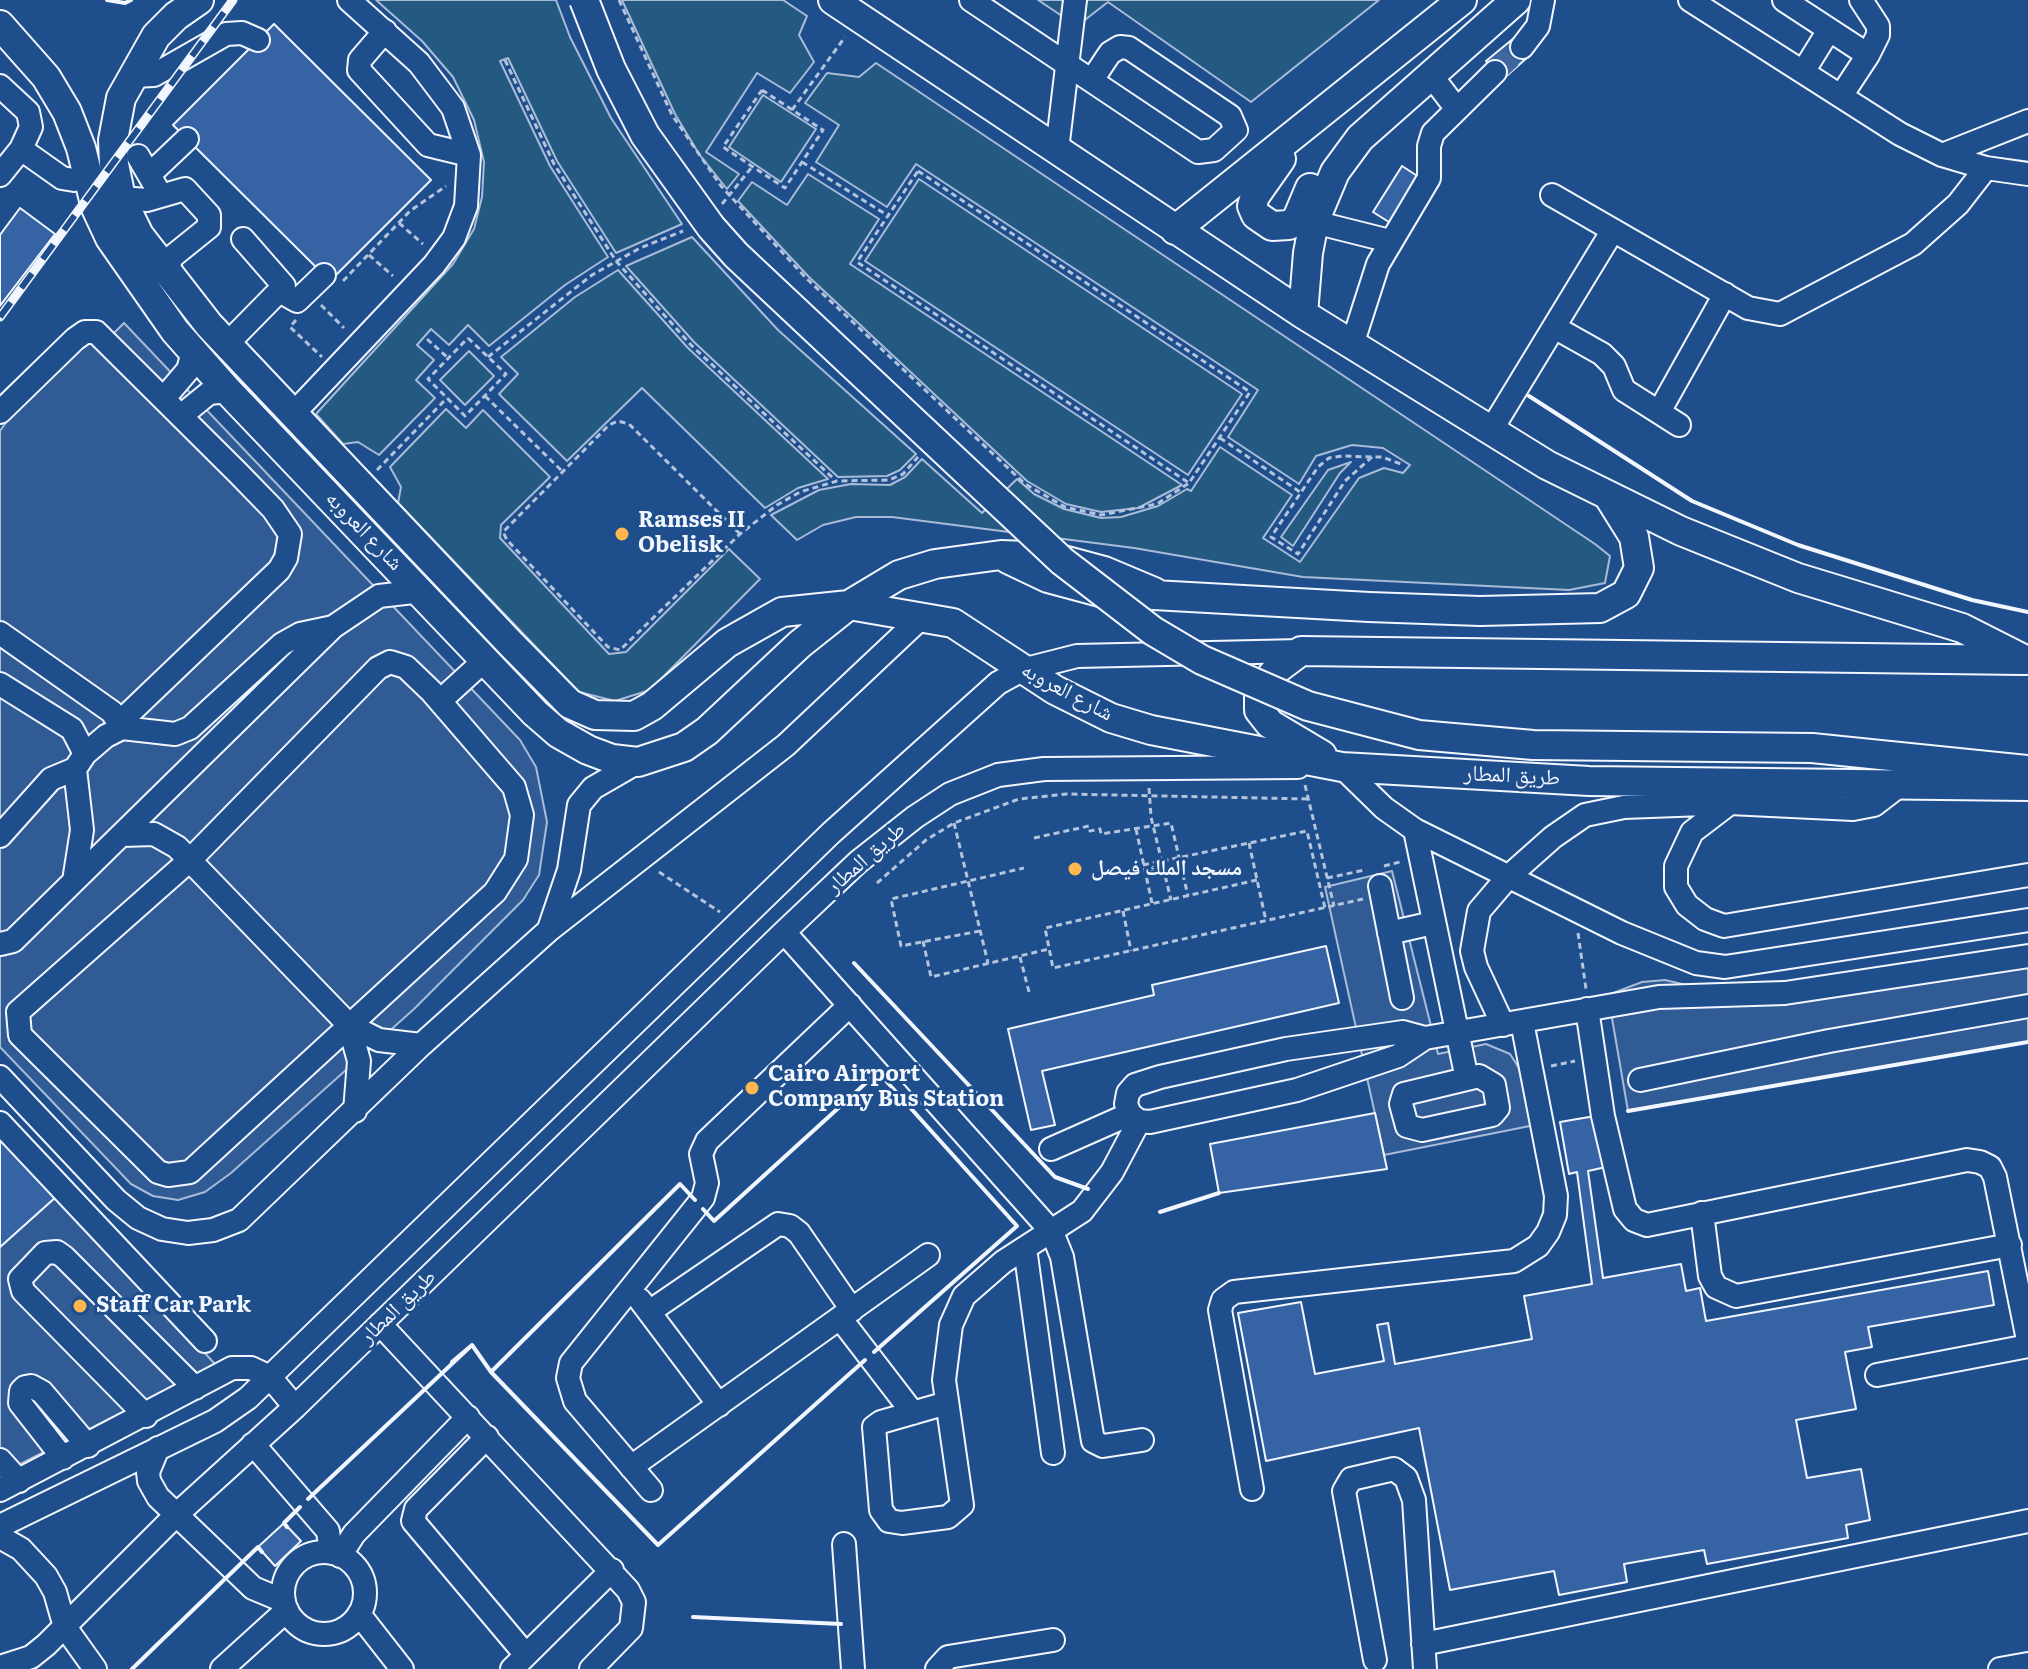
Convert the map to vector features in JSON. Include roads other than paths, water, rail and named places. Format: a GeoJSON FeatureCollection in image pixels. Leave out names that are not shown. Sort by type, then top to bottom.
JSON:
{"type":"FeatureCollection","features":[{"type":"Feature","properties":{"kind":"main road","name":"شارع العروبه"},"geometry":{"type":"LineString","coordinates":[[199,0],[176,16],[156,36],[121,98],[113,140],[121,198],[139,235],[227,344],[570,704],[595,715],[634,716],[727,643],[782,612],[849,605],[923,616],[964,629],[1022,670],[1080,704],[1151,730],[1342,767]]}},
{"type":"Feature","properties":{"kind":"main road"},"geometry":{"type":"LineString","coordinates":[[584,0],[611,69],[645,135],[687,198],[736,255],[1062,561],[1153,631],[1202,660],[1268,691],[1363,723],[1419,735],[1533,745],[1812,748],[2028,770]]}},
{"type":"Feature","properties":{"kind":"main road"},"geometry":{"type":"LineString","coordinates":[[833,0],[1175,230],[1490,432],[1609,497],[1681,531],[1798,578],[1962,628],[2027,660]]}},
{"type":"Feature","properties":{"kind":"main road"},"geometry":{"type":"LineString","coordinates":[[1175,230],[1462,0]]}},
{"type":"Feature","properties":{"kind":"main road"},"geometry":{"type":"LineString","coordinates":[[1302,129],[1255,196],[1252,206],[1256,215],[1272,226],[1289,225],[1297,219],[1322,166],[1360,138],[1516,0]]}},
{"type":"Feature","properties":{"kind":"main road","name":"شارع العروبه"},"geometry":{"type":"LineString","coordinates":[[0,25],[46,77],[67,112],[96,208],[110,238],[146,294],[193,352],[558,733],[612,759],[638,762]]}},
{"type":"Feature","properties":{"kind":"main road"},"geometry":{"type":"LineString","coordinates":[[1303,314],[1314,222],[1335,172],[1360,138]]}},
{"type":"Feature","properties":{"kind":"main road"},"geometry":{"type":"LineString","coordinates":[[638,762],[684,747],[707,731],[800,644],[849,605],[899,575],[959,558],[1026,554],[1078,563],[1154,592],[1385,607],[1600,608],[1626,594],[1639,568],[1634,537],[1609,497]]}},
{"type":"Feature","properties":{"kind":"main road"},"geometry":{"type":"LineString","coordinates":[[1301,651],[1277,669],[1264,685],[1259,695],[1259,710],[1270,724],[1342,767]]}},
{"type":"Feature","properties":{"kind":"main road","name":"طريق المطار"},"geometry":{"type":"LineString","coordinates":[[1301,651],[2027,660]]}},
{"type":"Feature","properties":{"kind":"main road","name":"طريق المطار"},"geometry":{"type":"LineString","coordinates":[[1342,767],[1589,781],[1904,782],[2028,786]]}},
{"type":"Feature","properties":{"kind":"street"},"geometry":{"type":"LineString","coordinates":[[293,414],[434,265],[458,227],[466,206],[469,164],[458,122],[435,81],[349,0]]}},
{"type":"Feature","properties":{"kind":"street"},"geometry":{"type":"LineString","coordinates":[[971,0],[1198,152],[1214,150],[1236,130],[1230,116],[1129,48],[1120,47],[1110,53],[1092,80]]}},
{"type":"Feature","properties":{"kind":"street"},"geometry":{"type":"LineString","coordinates":[[1057,150],[1075,0]]}},
{"type":"Feature","properties":{"kind":"street"},"geometry":{"type":"LineString","coordinates":[[1522,47],[1536,32],[1543,0]]}},
{"type":"Feature","properties":{"kind":"street"},"geometry":{"type":"LineString","coordinates":[[1690,0],[1900,134],[1942,155],[1986,168],[2028,174]]}},
{"type":"Feature","properties":{"kind":"street"},"geometry":{"type":"LineString","coordinates":[[1784,0],[1868,55]]}},
{"type":"Feature","properties":{"kind":"street"},"geometry":{"type":"LineString","coordinates":[[1841,96],[1878,35],[1878,26],[1861,0]]}},
{"type":"Feature","properties":{"kind":"street"},"geometry":{"type":"LineString","coordinates":[[1803,72],[1829,30]]}},
{"type":"Feature","properties":{"kind":"street"},"geometry":{"type":"LineString","coordinates":[[385,31],[360,60],[359,70],[425,142],[441,145],[469,164]]}},
{"type":"Feature","properties":{"kind":"street"},"geometry":{"type":"LineString","coordinates":[[131,76],[154,75],[226,34],[242,33],[258,40]]}},
{"type":"Feature","properties":{"kind":"street"},"geometry":{"type":"LineString","coordinates":[[1352,345],[1371,281],[1390,241],[1429,178],[1429,146],[1433,133],[1495,72]]}},
{"type":"Feature","properties":{"kind":"street"},"geometry":{"type":"LineString","coordinates":[[1430,74],[1456,108]]}},
{"type":"Feature","properties":{"kind":"street"},"geometry":{"type":"LineString","coordinates":[[0,86],[22,105],[30,120],[30,132],[21,149],[0,175]]}},
{"type":"Feature","properties":{"kind":"street"},"geometry":{"type":"LineString","coordinates":[[1942,155],[2028,121]]}},
{"type":"Feature","properties":{"kind":"street"},"geometry":{"type":"LineString","coordinates":[[441,145],[458,122]]}},
{"type":"Feature","properties":{"kind":"street"},"geometry":{"type":"LineString","coordinates":[[161,195],[144,166],[187,139]]}},
{"type":"Feature","properties":{"kind":"street"},"geometry":{"type":"LineString","coordinates":[[21,149],[62,178],[74,180],[88,175]]}},
{"type":"Feature","properties":{"kind":"street"},"geometry":{"type":"LineString","coordinates":[[1552,195],[1755,312],[1788,312],[1913,244],[1958,204],[1986,168]]}},
{"type":"Feature","properties":{"kind":"street"},"geometry":{"type":"LineString","coordinates":[[121,198],[141,200],[180,189],[189,191],[209,215],[210,223],[173,256],[165,270]]}},
{"type":"Feature","properties":{"kind":"street"},"geometry":{"type":"LineString","coordinates":[[1314,222],[1390,241]]}},
{"type":"Feature","properties":{"kind":"street"},"geometry":{"type":"LineString","coordinates":[[1490,432],[1613,230]]}},
{"type":"Feature","properties":{"kind":"street"},"geometry":{"type":"LineString","coordinates":[[227,344],[284,286],[243,239]]}},
{"type":"Feature","properties":{"kind":"street"},"geometry":{"type":"LineString","coordinates":[[281,292],[297,301],[331,285]]}},
{"type":"Feature","properties":{"kind":"street"},"geometry":{"type":"LineString","coordinates":[[1659,412],[1725,294]]}},
{"type":"Feature","properties":{"kind":"street"},"geometry":{"type":"LineString","coordinates":[[1554,327],[1609,360],[1624,390],[1679,425]]}},
{"type":"Feature","properties":{"kind":"street"},"geometry":{"type":"LineString","coordinates":[[0,412],[85,332],[98,333],[273,509],[290,534],[289,546],[279,570],[121,725],[80,761],[51,779],[0,836]]}},
{"type":"Feature","properties":{"kind":"street"},"geometry":{"type":"LineString","coordinates":[[165,397],[188,370],[193,352]]}},
{"type":"Feature","properties":{"kind":"street"},"geometry":{"type":"LineString","coordinates":[[182,415],[209,393],[228,391]]}},
{"type":"Feature","properties":{"kind":"street"},"geometry":{"type":"LineString","coordinates":[[4,946],[122,835],[333,627],[379,596],[422,591]]}},
{"type":"Feature","properties":{"kind":"street"},"geometry":{"type":"LineString","coordinates":[[0,1077],[101,1184],[138,1218],[162,1229],[188,1233],[213,1230],[239,1220],[421,1045],[549,930],[786,745],[923,616]]}},
{"type":"Feature","properties":{"kind":"street"},"geometry":{"type":"LineString","coordinates":[[0,633],[112,712],[121,725],[175,734],[190,728],[282,644],[300,634],[333,627]]}},
{"type":"Feature","properties":{"kind":"street","name":"طريق المطار"},"geometry":{"type":"LineString","coordinates":[[0,1526],[226,1415],[270,1377],[814,850],[973,702],[1022,670],[1047,661],[1108,653],[1301,651]]}},
{"type":"Feature","properties":{"kind":"street"},"geometry":{"type":"LineString","coordinates":[[440,701],[486,659]]}},
{"type":"Feature","properties":{"kind":"street"},"geometry":{"type":"LineString","coordinates":[[397,662],[440,701],[514,787],[522,815],[516,859],[495,892],[190,1172],[180,1175],[158,1172],[141,1158],[20,1035],[16,1018],[23,1005],[191,859],[383,664],[397,662]]}},
{"type":"Feature","properties":{"kind":"street"},"geometry":{"type":"LineString","coordinates":[[0,684],[72,729],[80,761],[82,830],[74,881]]}},
{"type":"Feature","properties":{"kind":"street"},"geometry":{"type":"LineString","coordinates":[[549,930],[569,870],[579,805],[593,788],[638,762]]}},
{"type":"Feature","properties":{"kind":"street"},"geometry":{"type":"LineString","coordinates":[[1342,767],[1384,808],[1415,830],[1583,914],[1674,955],[1725,967],[2028,920]]}},
{"type":"Feature","properties":{"kind":"street","name":"طريق المطار"},"geometry":{"type":"LineString","coordinates":[[0,1667],[27,1663],[176,1515],[295,1407],[784,932],[841,878],[915,817],[950,794],[998,775],[1044,769],[1342,767]]}},
{"type":"Feature","properties":{"kind":"street"},"geometry":{"type":"LineString","coordinates":[[1252,1489],[1220,1310],[1223,1300],[1234,1292],[1514,1261],[1526,1257],[1548,1232],[1555,1215],[1556,1196],[1532,1070],[1512,1024],[1480,983],[1472,951],[1479,911],[1508,877],[1553,837],[1585,815],[1624,807],[1730,803],[1853,809],[1874,805],[1904,782]]}},
{"type":"Feature","properties":{"kind":"street"},"geometry":{"type":"LineString","coordinates":[[1730,803],[1692,832],[1676,866],[1676,887],[1687,905],[1705,919],[1724,926],[2028,875]]}},
{"type":"Feature","properties":{"kind":"street"},"geometry":{"type":"LineString","coordinates":[[1415,830],[1467,1079]]}},
{"type":"Feature","properties":{"kind":"street"},"geometry":{"type":"LineString","coordinates":[[122,835],[154,834],[191,859],[349,1025],[379,1040],[421,1045]]}},
{"type":"Feature","properties":{"kind":"street"},"geometry":{"type":"LineString","coordinates":[[814,850],[841,878]]}},
{"type":"Feature","properties":{"kind":"street"},"geometry":{"type":"LineString","coordinates":[[1381,890],[1402,998]]}},
{"type":"Feature","properties":{"kind":"street"},"geometry":{"type":"LineString","coordinates":[[1389,933],[1433,923]]}},
{"type":"Feature","properties":{"kind":"street"},"geometry":{"type":"LineString","coordinates":[[738,926],[761,954]]}},
{"type":"Feature","properties":{"kind":"street"},"geometry":{"type":"LineString","coordinates":[[784,932],[1052,1232],[1062,1257],[1093,1441],[1103,1446],[1142,1440]]}},
{"type":"Feature","properties":{"kind":"street"},"geometry":{"type":"LineString","coordinates":[[947,1403],[881,1422],[873,1431],[881,1510],[889,1521],[895,1523],[948,1517],[959,1511],[962,1505],[947,1403],[945,1350],[956,1310],[974,1285],[1093,1200],[1121,1158],[1134,1118],[1126,1104],[1128,1093],[1135,1085],[1286,1049],[1329,1042],[1403,1032],[1425,1038],[1659,997],[1785,993],[2028,956]]}},
{"type":"Feature","properties":{"kind":"street"},"geometry":{"type":"LineString","coordinates":[[651,1490],[575,1401],[568,1378],[577,1352],[703,1198],[707,1183],[701,1154],[707,1141],[850,1005]]}},
{"type":"Feature","properties":{"kind":"street"},"geometry":{"type":"LineString","coordinates":[[1640,1080],[1829,1041],[2028,1006]]}},
{"type":"Feature","properties":{"kind":"street"},"geometry":{"type":"LineString","coordinates":[[1587,1009],[1603,1116],[1629,1216],[1647,1225],[1967,1160],[1990,1167],[2010,1245],[2028,1343],[1877,1375]]}},
{"type":"Feature","properties":{"kind":"street"},"geometry":{"type":"LineString","coordinates":[[349,1025],[359,1061],[355,1111]]}},
{"type":"Feature","properties":{"kind":"street"},"geometry":{"type":"LineString","coordinates":[[1051,1149],[1134,1118],[1163,1120],[1336,1078],[1410,1051],[1425,1038]]}},
{"type":"Feature","properties":{"kind":"street"},"geometry":{"type":"LineString","coordinates":[[1329,1042],[1336,1078]]}},
{"type":"Feature","properties":{"kind":"street"},"geometry":{"type":"LineString","coordinates":[[0,1123],[205,1341]]}},
{"type":"Feature","properties":{"kind":"street"},"geometry":{"type":"LineString","coordinates":[[77,1205],[101,1184]]}},
{"type":"Feature","properties":{"kind":"street"},"geometry":{"type":"LineString","coordinates":[[1702,1213],[1710,1276],[1716,1287],[1736,1296],[2010,1245]]}},
{"type":"Feature","properties":{"kind":"street"},"geometry":{"type":"LineString","coordinates":[[649,1312],[778,1224],[790,1226],[799,1233],[846,1314],[913,1413]]}},
{"type":"Feature","properties":{"kind":"street"},"geometry":{"type":"LineString","coordinates":[[1025,1248],[1053,1453]]}},
{"type":"Feature","properties":{"kind":"street"},"geometry":{"type":"LineString","coordinates":[[146,1416],[23,1291],[20,1279],[45,1253],[57,1252],[64,1257],[195,1388]]}},
{"type":"Feature","properties":{"kind":"street"},"geometry":{"type":"LineString","coordinates":[[631,1467],[928,1255]]}},
{"type":"Feature","properties":{"kind":"street"},"geometry":{"type":"LineString","coordinates":[[630,1287],[719,1405]]}},
{"type":"Feature","properties":{"kind":"street"},"geometry":{"type":"LineString","coordinates":[[380,1324],[612,1570],[634,1602],[634,1615],[623,1639],[591,1669]]}},
{"type":"Feature","properties":{"kind":"street"},"geometry":{"type":"LineString","coordinates":[[0,1460],[10,1486],[232,1368],[251,1368],[270,1377],[295,1407]]}},
{"type":"Feature","properties":{"kind":"street"},"geometry":{"type":"LineString","coordinates":[[63,1458],[20,1403],[21,1391],[25,1387],[31,1386],[42,1392],[88,1446]]}},
{"type":"Feature","properties":{"kind":"street"},"geometry":{"type":"LineString","coordinates":[[336,1554],[468,1417]]}},
{"type":"Feature","properties":{"kind":"street"},"geometry":{"type":"LineString","coordinates":[[487,1437],[416,1509],[413,1521],[519,1662],[612,1570]]}},
{"type":"Feature","properties":{"kind":"street"},"geometry":{"type":"LineString","coordinates":[[253,1444],[328,1531],[336,1554]]}},
{"type":"Feature","properties":{"kind":"street"},"geometry":{"type":"LineString","coordinates":[[158,1448],[151,1463],[149,1481],[152,1490],[253,1588],[285,1606],[308,1631],[327,1634],[346,1628],[359,1614],[364,1585],[356,1568],[336,1554],[311,1554],[295,1564],[285,1581],[285,1606],[222,1669]]}},
{"type":"Feature","properties":{"kind":"street"},"geometry":{"type":"LineString","coordinates":[[1375,1660],[1344,1491],[1351,1479],[1394,1469],[1406,1478],[1417,1529],[1425,1669]]}},
{"type":"Feature","properties":{"kind":"street"},"geometry":{"type":"LineString","coordinates":[[1423,1644],[2028,1521]]}},
{"type":"Feature","properties":{"kind":"street"},"geometry":{"type":"LineString","coordinates":[[0,1537],[21,1549],[46,1576],[55,1592],[65,1627],[95,1669]]}},
{"type":"Feature","properties":{"kind":"street"},"geometry":{"type":"LineString","coordinates":[[844,1544],[853,1669]]}},
{"type":"Feature","properties":{"kind":"street"},"geometry":{"type":"LineString","coordinates":[[359,1614],[402,1669]]}},
{"type":"Feature","properties":{"kind":"street"},"geometry":{"type":"LineString","coordinates":[[937,1669],[948,1657],[1053,1640]]}},
{"type":"Feature","properties":{"kind":"street"},"geometry":{"type":"LineString","coordinates":[[2000,1669],[2028,1664]]}},
{"type":"Feature","properties":{"kind":"tunnel"},"geometry":{"type":"LineString","coordinates":[[1495,72],[1522,47]]}},
{"type":"Feature","properties":{"kind":"railway"},"geometry":{"type":"LineString","coordinates":[[0,317],[233,0]]}},
{"type":"Feature","properties":{"kind":"place","name":"Ramses II Obelisk"},"geometry":{"type":"Point","coordinates":[622,534]}},
{"type":"Feature","properties":{"kind":"place","name":"مسجد الملك فيصل"},"geometry":{"type":"Point","coordinates":[1075,869]}},
{"type":"Feature","properties":{"kind":"place","name":"Cairo Airport Company Bus Station"},"geometry":{"type":"Point","coordinates":[752,1088]}},
{"type":"Feature","properties":{"kind":"place","name":"Staff Car Park"},"geometry":{"type":"Point","coordinates":[80,1306]}}]}
